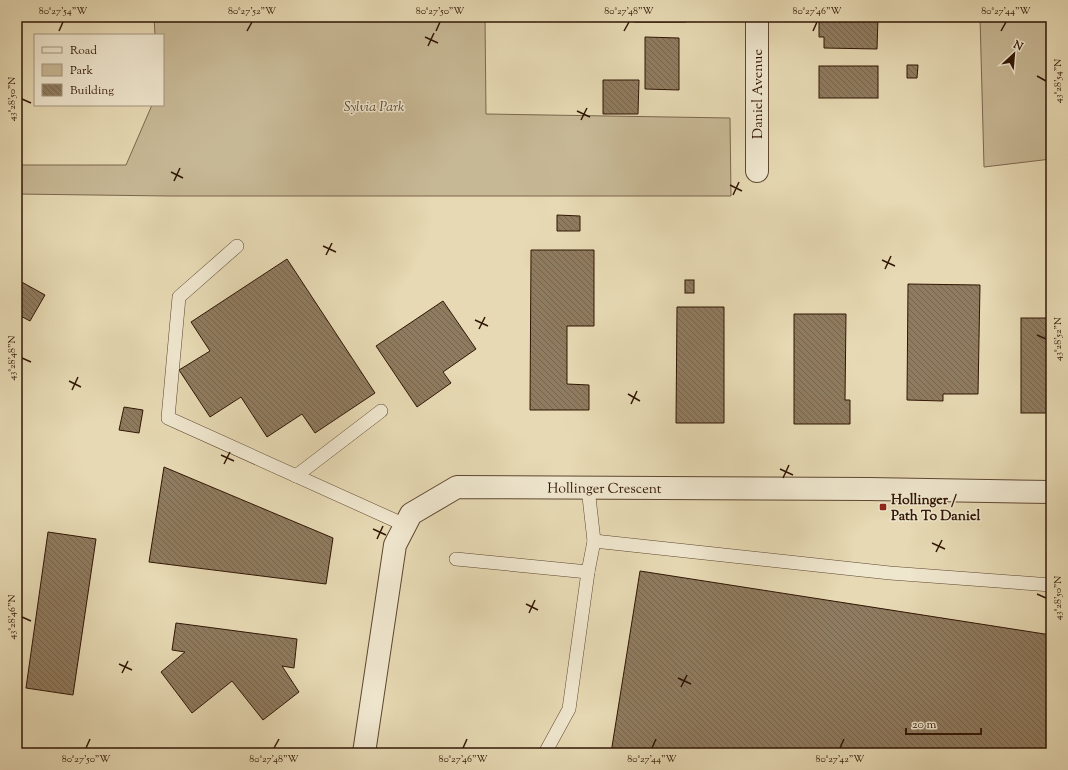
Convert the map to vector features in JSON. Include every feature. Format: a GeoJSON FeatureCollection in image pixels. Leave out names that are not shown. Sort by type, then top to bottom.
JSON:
{"type":"FeatureCollection","features":[{"type":"Feature","properties":{"kind":"street","name":"Daniel Avenue"},"geometry":{"type":"LineString","coordinates":[[757,17],[757,171]]}},
{"type":"Feature","properties":{"kind":"street","name":"Hollinger Crescent"},"geometry":{"type":"LineString","coordinates":[[364,753],[396,545],[411,514],[457,487],[1051,492]]}},
{"type":"Feature","properties":{"kind":"lane"},"geometry":{"type":"LineString","coordinates":[[237,246],[179,297],[168,418],[405,525]]}},
{"type":"Feature","properties":{"kind":"lane"},"geometry":{"type":"LineString","coordinates":[[296,476],[381,411]]}},
{"type":"Feature","properties":{"kind":"lane"},"geometry":{"type":"LineString","coordinates":[[546,753],[569,709],[588,572],[594,541],[588,488]]}},
{"type":"Feature","properties":{"kind":"lane"},"geometry":{"type":"LineString","coordinates":[[594,541],[890,573],[1051,584]]}},
{"type":"Feature","properties":{"kind":"lane"},"geometry":{"type":"LineString","coordinates":[[456,559],[588,572]]}},
{"type":"Feature","properties":{"kind":"green space","name":"Sylvia Park"},"geometry":{"type":"Polygon","coordinates":[[[154,17],[485,17],[486,114],[730,118],[731,196],[169,196],[17,194],[17,165],[126,165],[152,106],[164,106],[164,34],[155,34],[154,17]]]}},
{"type":"Feature","properties":{"kind":"green space"},"geometry":{"type":"Polygon","coordinates":[[[980,17],[1051,17],[1051,159],[984,167],[980,17]]]}},
{"type":"Feature","properties":{"kind":"building"},"geometry":{"type":"Polygon","coordinates":[[[613,17],[687,17],[686,22],[635,22],[613,17]]]}},
{"type":"Feature","properties":{"kind":"building"},"geometry":{"type":"Polygon","coordinates":[[[819,17],[878,18],[877,49],[824,48],[824,37],[819,37],[819,17]]]}},
{"type":"Feature","properties":{"kind":"building"},"geometry":{"type":"Polygon","coordinates":[[[645,37],[679,38],[679,90],[645,89],[645,37]]]}},
{"type":"Feature","properties":{"kind":"building"},"geometry":{"type":"Polygon","coordinates":[[[907,65],[918,65],[917,78],[907,78],[907,65]]]}},
{"type":"Feature","properties":{"kind":"building"},"geometry":{"type":"Polygon","coordinates":[[[819,66],[878,66],[878,98],[819,98],[819,66]]]}},
{"type":"Feature","properties":{"kind":"building"},"geometry":{"type":"Polygon","coordinates":[[[603,80],[639,80],[638,114],[603,114],[603,80]]]}},
{"type":"Feature","properties":{"kind":"building"},"geometry":{"type":"Polygon","coordinates":[[[557,215],[580,216],[580,231],[557,231],[557,215]]]}},
{"type":"Feature","properties":{"kind":"building"},"geometry":{"type":"Polygon","coordinates":[[[531,250],[594,250],[594,326],[567,326],[567,384],[589,385],[589,410],[530,410],[531,250]]]}},
{"type":"Feature","properties":{"kind":"building"},"geometry":{"type":"Polygon","coordinates":[[[287,259],[375,393],[315,433],[302,414],[267,437],[241,397],[210,417],[179,370],[210,351],[191,322],[287,259]]]}},
{"type":"Feature","properties":{"kind":"building"},"geometry":{"type":"Polygon","coordinates":[[[18,280],[45,295],[30,321],[17,314],[18,280]]]}},
{"type":"Feature","properties":{"kind":"building"},"geometry":{"type":"Polygon","coordinates":[[[685,280],[694,280],[694,293],[685,293],[685,280]]]}},
{"type":"Feature","properties":{"kind":"building"},"geometry":{"type":"Polygon","coordinates":[[[908,284],[980,285],[978,394],[943,394],[943,401],[907,400],[908,284]]]}},
{"type":"Feature","properties":{"kind":"building"},"geometry":{"type":"Polygon","coordinates":[[[443,301],[476,349],[443,372],[451,383],[417,407],[376,346],[443,301]]]}},
{"type":"Feature","properties":{"kind":"building"},"geometry":{"type":"Polygon","coordinates":[[[677,307],[724,307],[724,423],[676,423],[677,307]]]}},
{"type":"Feature","properties":{"kind":"building"},"geometry":{"type":"Polygon","coordinates":[[[794,314],[846,314],[845,400],[850,400],[850,424],[794,424],[794,314]]]}},
{"type":"Feature","properties":{"kind":"building"},"geometry":{"type":"Polygon","coordinates":[[[1021,318],[1051,318],[1051,413],[1021,413],[1021,318]]]}},
{"type":"Feature","properties":{"kind":"building"},"geometry":{"type":"Polygon","coordinates":[[[124,407],[143,410],[139,433],[119,430],[124,407]]]}},
{"type":"Feature","properties":{"kind":"building"},"geometry":{"type":"Polygon","coordinates":[[[164,467],[333,538],[326,584],[149,562],[164,467]]]}},
{"type":"Feature","properties":{"kind":"building"},"geometry":{"type":"Polygon","coordinates":[[[48,532],[96,539],[73,695],[26,688],[48,532]]]}},
{"type":"Feature","properties":{"kind":"building"},"geometry":{"type":"Polygon","coordinates":[[[640,571],[1051,635],[1051,753],[611,753],[640,571]]]}},
{"type":"Feature","properties":{"kind":"building"},"geometry":{"type":"Polygon","coordinates":[[[176,623],[297,639],[294,668],[282,666],[299,692],[263,720],[232,681],[192,713],[161,672],[185,652],[172,650],[176,623]]]}},
{"type":"Feature","properties":{"kind":"place","name":"Hollinger / Path To Daniel"},"geometry":{"type":"Point","coordinates":[883,507]}}]}
